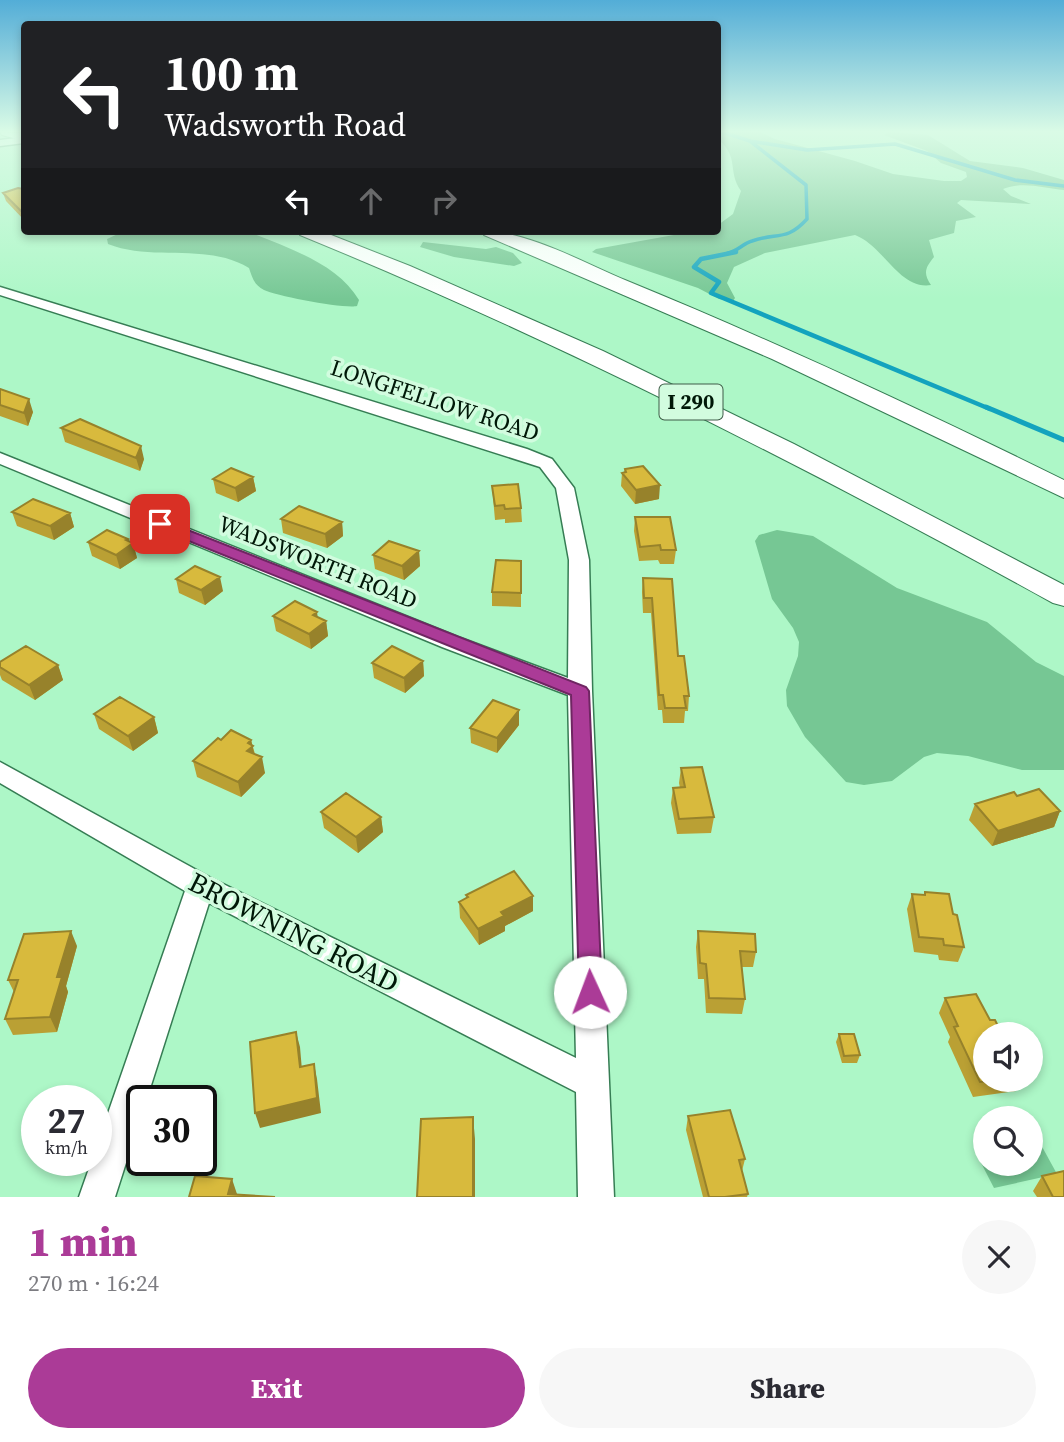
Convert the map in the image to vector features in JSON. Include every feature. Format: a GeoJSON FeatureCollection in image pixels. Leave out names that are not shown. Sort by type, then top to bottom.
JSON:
{"type":"FeatureCollection","features":[{"type":"Feature","properties":{"kind":"highway","name":"I 290"},"geometry":{"type":"LineString","coordinates":[[315,235],[510,317],[682,398],[853,484],[1064,597]]}},
{"type":"Feature","properties":{"kind":"highway"},"geometry":{"type":"LineString","coordinates":[[500,235],[643,294],[808,367],[1064,490]]}},
{"type":"Feature","properties":{"kind":"street","name":"LONGFELLOW ROAD"},"geometry":{"type":"LineString","coordinates":[[0,291],[514,451],[545,463],[567,492],[579,560],[580,691],[596,1197]]}},
{"type":"Feature","properties":{"kind":"street","name":"WADSWORTH ROAD"},"geometry":{"type":"LineString","coordinates":[[0,458],[438,637],[580,691]]}},
{"type":"Feature","properties":{"kind":"street","name":"BROWNING ROAD"},"geometry":{"type":"LineString","coordinates":[[0,771],[201,886],[593,1084]]}},
{"type":"Feature","properties":{"kind":"street"},"geometry":{"type":"LineString","coordinates":[[97,1197],[201,886]]}},
{"type":"Feature","properties":{"kind":"green space"},"geometry":{"type":"Polygon","coordinates":[[[739,188],[1007,188],[1003,189],[1011,196],[1031,204],[961,200],[957,203],[976,217],[956,221],[954,233],[929,240],[934,257],[926,274],[931,285],[910,281],[875,248],[855,235],[765,253],[734,267],[727,283],[735,298],[733,301],[719,299],[698,288],[592,252],[596,249],[674,235],[721,235],[721,223],[733,214],[741,191],[739,188]]]}},
{"type":"Feature","properties":{"kind":"green space"},"geometry":{"type":"Polygon","coordinates":[[[116,235],[256,235],[325,266],[350,287],[359,300],[357,306],[339,306],[282,295],[261,288],[252,278],[249,268],[232,260],[197,254],[125,249],[108,244],[107,239],[116,235]]]}},
{"type":"Feature","properties":{"kind":"green space"},"geometry":{"type":"Polygon","coordinates":[[[423,242],[486,249],[496,247],[513,253],[522,263],[514,266],[454,257],[420,247],[423,242]]]}},
{"type":"Feature","properties":{"kind":"green space"},"geometry":{"type":"Polygon","coordinates":[[[777,530],[813,536],[897,588],[987,622],[1036,662],[1064,676],[1064,770],[1022,770],[968,756],[937,753],[924,757],[892,781],[864,785],[846,782],[805,737],[787,706],[786,690],[798,656],[799,642],[793,628],[772,599],[755,541],[759,535],[777,530]]]}},
{"type":"Feature","properties":{"kind":"green space"},"geometry":{"type":"Polygon","coordinates":[[[1043,1148],[1057,1174],[994,1188],[988,1176],[1043,1176],[1043,1148]]]}},
{"type":"Feature","properties":{"kind":"building"},"geometry":{"type":"Polygon","coordinates":[[[21,188],[21,211],[3,193],[21,188]]]}},
{"type":"Feature","properties":{"kind":"building"},"geometry":{"type":"Polygon","coordinates":[[[0,389],[29,399],[24,413],[0,405],[0,389]]]}},
{"type":"Feature","properties":{"kind":"building"},"geometry":{"type":"Polygon","coordinates":[[[80,419],[141,446],[136,458],[61,428],[80,419]]]}},
{"type":"Feature","properties":{"kind":"building"},"geometry":{"type":"Polygon","coordinates":[[[643,466],[660,485],[636,490],[622,473],[626,472],[625,469],[643,466]]]}},
{"type":"Feature","properties":{"kind":"building"},"geometry":{"type":"Polygon","coordinates":[[[231,468],[253,477],[235,488],[213,479],[231,468]]]}},
{"type":"Feature","properties":{"kind":"building"},"geometry":{"type":"Polygon","coordinates":[[[518,484],[521,508],[505,509],[504,505],[495,506],[492,486],[518,484]]]}},
{"type":"Feature","properties":{"kind":"building"},"geometry":{"type":"Polygon","coordinates":[[[33,499],[70,513],[50,526],[12,512],[33,499]]]}},
{"type":"Feature","properties":{"kind":"building"},"geometry":{"type":"Polygon","coordinates":[[[299,506],[342,522],[325,534],[281,519],[299,506]]]}},
{"type":"Feature","properties":{"kind":"building"},"geometry":{"type":"Polygon","coordinates":[[[635,517],[670,517],[676,550],[661,550],[660,545],[640,547],[635,517]]]}},
{"type":"Feature","properties":{"kind":"building"},"geometry":{"type":"Polygon","coordinates":[[[107,530],[133,543],[116,555],[88,542],[107,530]]]}},
{"type":"Feature","properties":{"kind":"building"},"geometry":{"type":"Polygon","coordinates":[[[389,541],[419,551],[402,566],[373,555],[389,541]]]}},
{"type":"Feature","properties":{"kind":"building"},"geometry":{"type":"Polygon","coordinates":[[[496,560],[521,561],[521,593],[492,592],[496,560]]]}},
{"type":"Feature","properties":{"kind":"building"},"geometry":{"type":"Polygon","coordinates":[[[195,566],[220,577],[201,590],[176,579],[195,566]]]}},
{"type":"Feature","properties":{"kind":"building"},"geometry":{"type":"Polygon","coordinates":[[[643,578],[672,579],[678,656],[684,656],[689,696],[684,696],[686,708],[665,708],[663,695],[659,695],[652,598],[644,598],[643,578]]]}},
{"type":"Feature","properties":{"kind":"building"},"geometry":{"type":"Polygon","coordinates":[[[295,601],[317,612],[313,615],[326,621],[309,634],[273,616],[295,601]]]}},
{"type":"Feature","properties":{"kind":"building"},"geometry":{"type":"Polygon","coordinates":[[[26,646],[58,665],[29,685],[0,667],[0,662],[26,646]]]}},
{"type":"Feature","properties":{"kind":"building"},"geometry":{"type":"Polygon","coordinates":[[[392,646],[423,661],[404,678],[372,663],[392,646]]]}},
{"type":"Feature","properties":{"kind":"building"},"geometry":{"type":"Polygon","coordinates":[[[120,697],[154,717],[128,736],[94,714],[120,697]]]}},
{"type":"Feature","properties":{"kind":"building"},"geometry":{"type":"Polygon","coordinates":[[[493,700],[519,710],[497,738],[470,728],[493,700]]]}},
{"type":"Feature","properties":{"kind":"building"},"geometry":{"type":"Polygon","coordinates":[[[231,730],[251,740],[248,743],[253,746],[247,751],[262,757],[238,782],[193,761],[231,730]]]}},
{"type":"Feature","properties":{"kind":"building"},"geometry":{"type":"Polygon","coordinates":[[[702,767],[714,817],[679,819],[673,788],[685,787],[681,768],[702,767]]]}},
{"type":"Feature","properties":{"kind":"building"},"geometry":{"type":"Polygon","coordinates":[[[1039,789],[1060,811],[998,831],[975,804],[1014,792],[1017,796],[1039,789]]]}},
{"type":"Feature","properties":{"kind":"building"},"geometry":{"type":"Polygon","coordinates":[[[346,793],[381,817],[356,837],[321,812],[346,793]]]}},
{"type":"Feature","properties":{"kind":"building"},"geometry":{"type":"Polygon","coordinates":[[[514,871],[533,896],[501,912],[504,916],[478,929],[459,902],[468,897],[466,895],[514,871]]]}},
{"type":"Feature","properties":{"kind":"building"},"geometry":{"type":"Polygon","coordinates":[[[925,892],[949,894],[964,947],[944,945],[943,939],[919,937],[912,894],[925,895],[925,892]]]}},
{"type":"Feature","properties":{"kind":"building"},"geometry":{"type":"Polygon","coordinates":[[[71,931],[57,977],[62,977],[50,1017],[5,1019],[18,980],[8,980],[24,934],[71,931]]]}},
{"type":"Feature","properties":{"kind":"building"},"geometry":{"type":"Polygon","coordinates":[[[698,931],[755,934],[756,952],[740,951],[745,999],[709,998],[706,964],[700,963],[698,931]]]}},
{"type":"Feature","properties":{"kind":"building"},"geometry":{"type":"Polygon","coordinates":[[[976,994],[990,1020],[996,1022],[973,1022],[973,1067],[954,1027],[958,1026],[945,998],[976,994]]]}},
{"type":"Feature","properties":{"kind":"building"},"geometry":{"type":"Polygon","coordinates":[[[296,1032],[300,1067],[314,1064],[317,1098],[255,1113],[250,1042],[296,1032]]]}},
{"type":"Feature","properties":{"kind":"building"},"geometry":{"type":"Polygon","coordinates":[[[839,1034],[854,1034],[860,1055],[844,1056],[839,1034]]]}},
{"type":"Feature","properties":{"kind":"building"},"geometry":{"type":"Polygon","coordinates":[[[730,1110],[745,1159],[739,1160],[748,1194],[709,1197],[688,1116],[730,1110]]]}},
{"type":"Feature","properties":{"kind":"building"},"geometry":{"type":"Polygon","coordinates":[[[473,1117],[473,1197],[417,1197],[421,1119],[473,1117]]]}},
{"type":"Feature","properties":{"kind":"building"},"geometry":{"type":"Polygon","coordinates":[[[1064,1171],[1064,1197],[1053,1197],[1043,1176],[1064,1171]]]}},
{"type":"Feature","properties":{"kind":"building"},"geometry":{"type":"Polygon","coordinates":[[[195,1176],[232,1179],[228,1194],[275,1197],[189,1197],[195,1176]]]}},
{"type":"Feature","properties":{"kind":"waterway"},"geometry":{"type":"LineString","coordinates":[[728,253],[761,238],[787,234],[800,226],[807,219],[806,188]]}},
{"type":"Feature","properties":{"kind":"waterway"},"geometry":{"type":"LineString","coordinates":[[736,252],[701,259],[694,267],[719,282],[711,293],[990,409]]}},
{"type":"Feature","properties":{"kind":"waterway"},"geometry":{"type":"LineString","coordinates":[[986,407],[1064,440]]}},
{"type":"Feature","properties":{"kind":"route"},"geometry":{"type":"LineString","coordinates":[[160,524],[450,642],[580,691],[590,992]]}}]}
